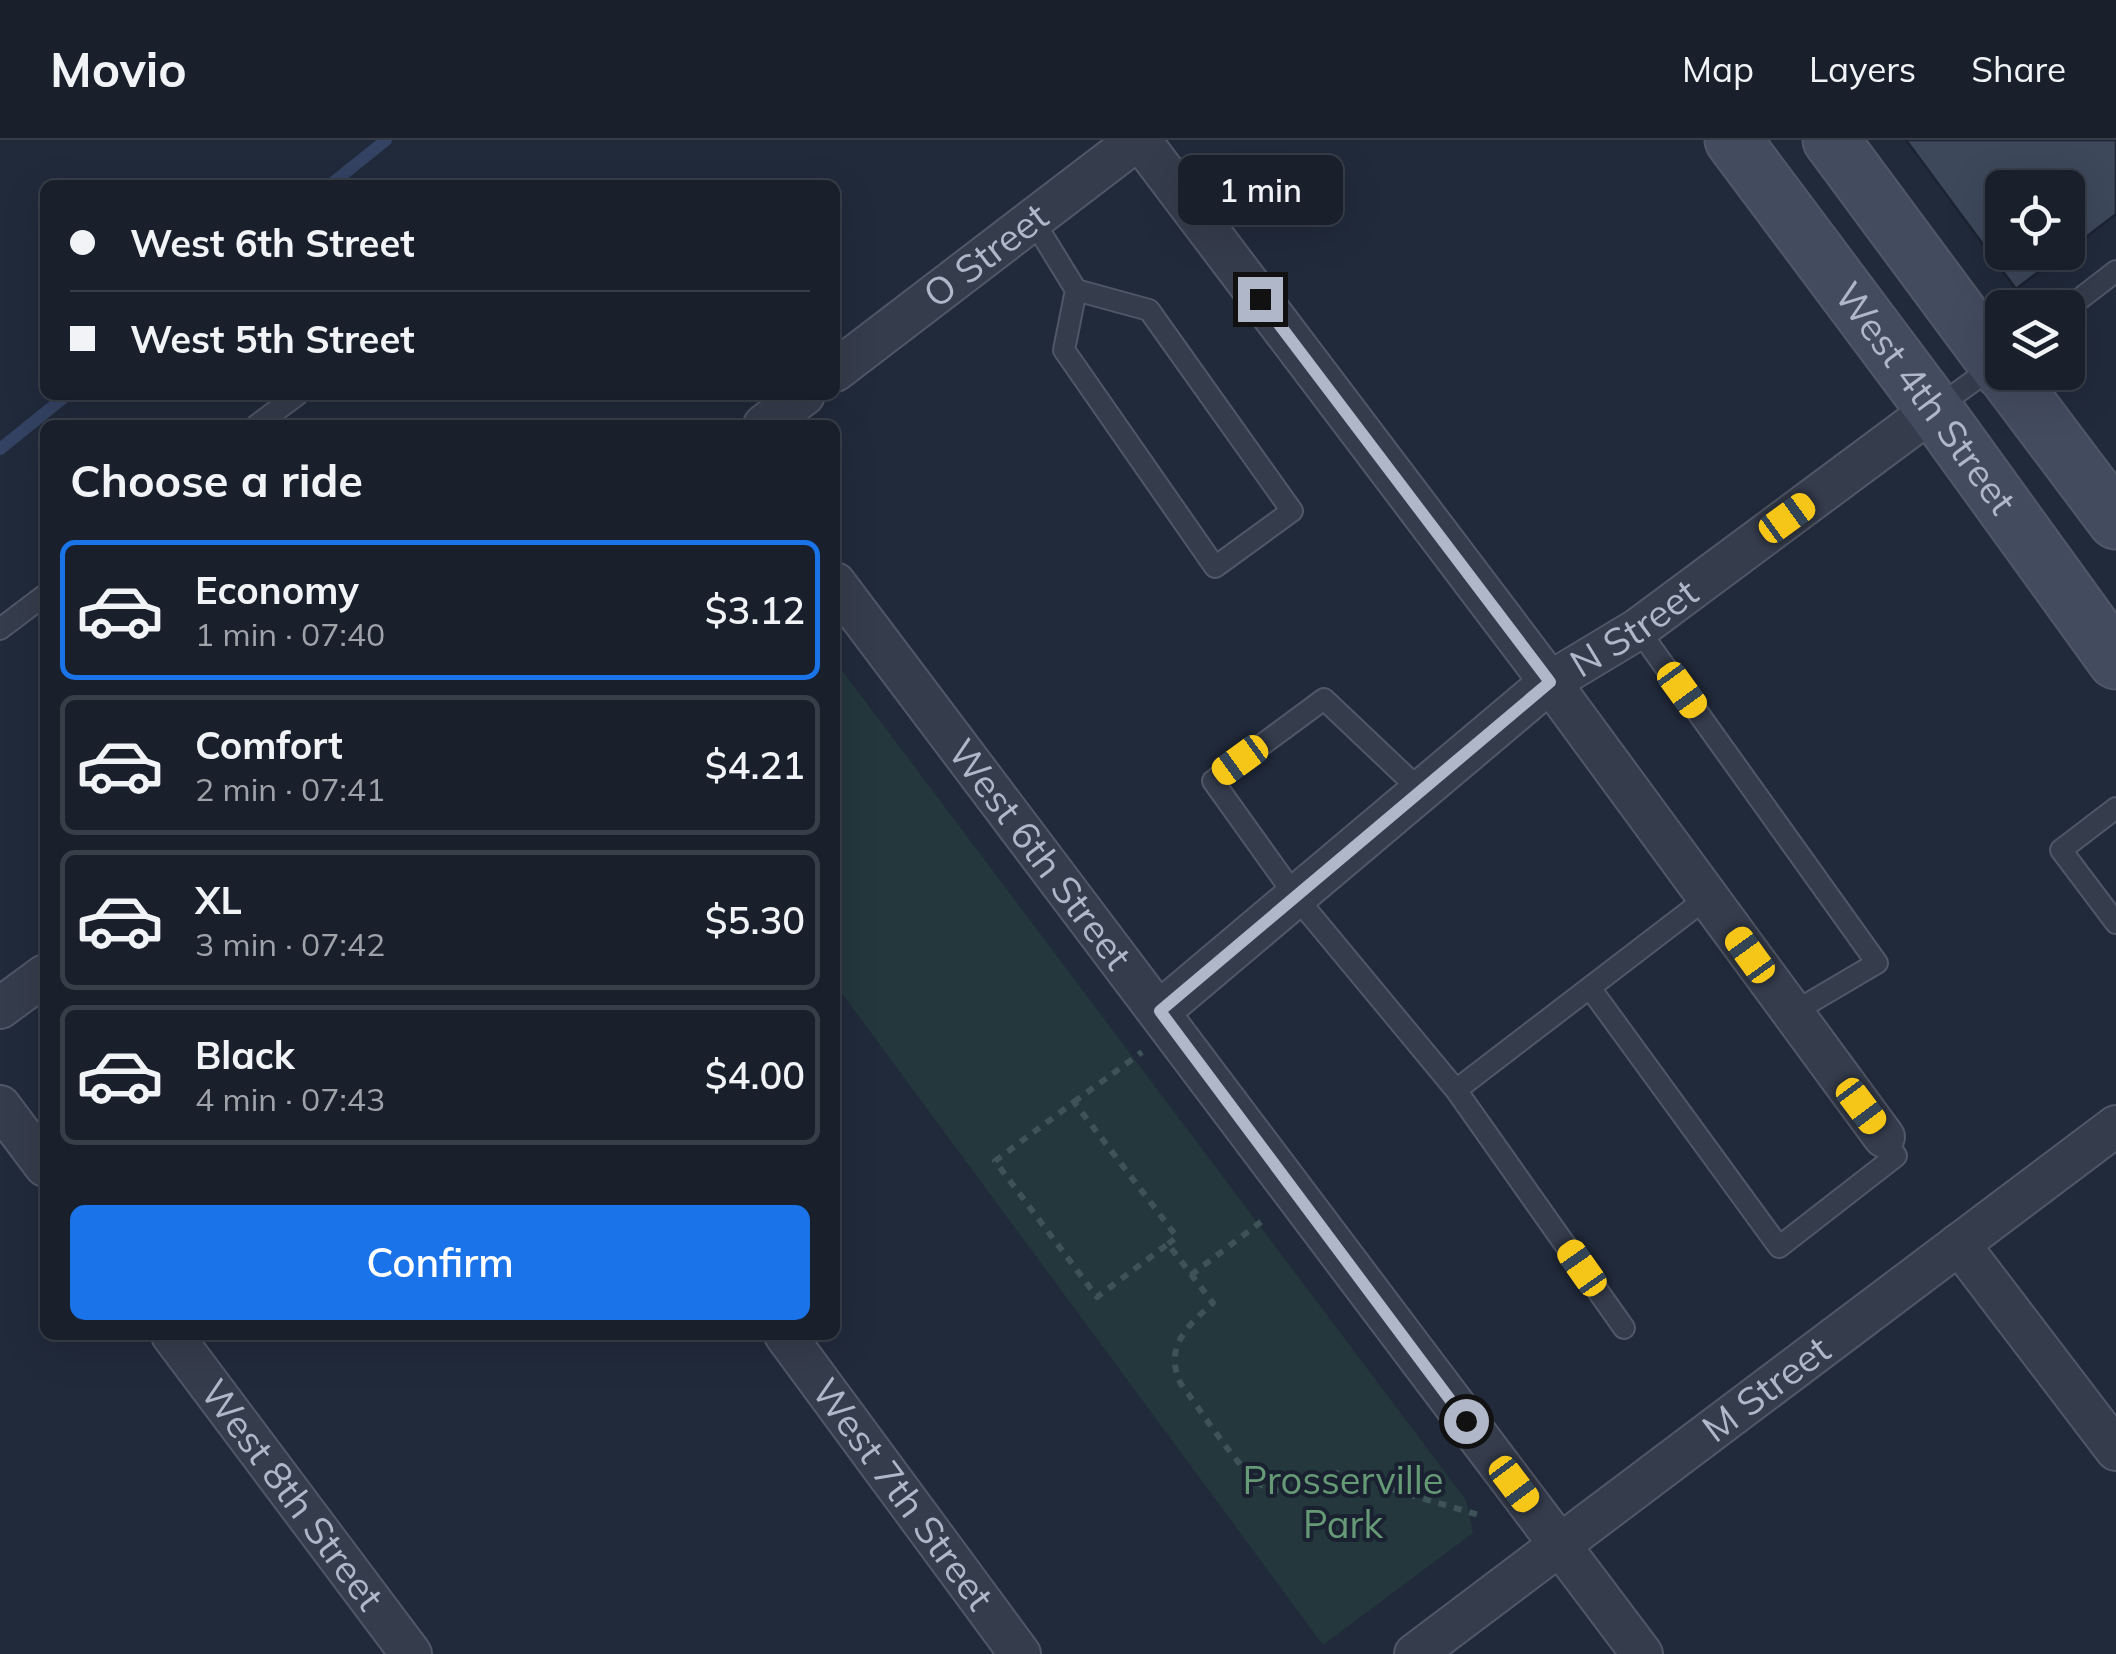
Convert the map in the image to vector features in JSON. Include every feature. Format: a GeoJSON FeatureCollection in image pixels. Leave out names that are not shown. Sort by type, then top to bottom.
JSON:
{"type":"FeatureCollection","features":[{"type":"Feature","properties":{"kind":"street","name":"O Street"},"geometry":{"type":"LineString","coordinates":[[840,367],[1138,140]]}},
{"type":"Feature","properties":{"kind":"street"},"geometry":{"type":"LineString","coordinates":[[1138,140],[1550,682],[1884,1137]]}},
{"type":"Feature","properties":{"kind":"street","name":"West 4th Street"},"geometry":{"type":"LineString","coordinates":[[1733,140],[2116,661]]}},
{"type":"Feature","properties":{"kind":"street"},"geometry":{"type":"LineString","coordinates":[[1831,140],[1985,346]]}},
{"type":"Feature","properties":{"kind":"street"},"geometry":{"type":"LineString","coordinates":[[2018,390],[2116,521]]}},
{"type":"Feature","properties":{"kind":"street"},"geometry":{"type":"LineString","coordinates":[[771,420],[797,400]]}},
{"type":"Feature","properties":{"kind":"street","name":"N Street"},"geometry":{"type":"LineString","coordinates":[[1160,1011],[1550,682],[1638,629],[1934,409]]}},
{"type":"Feature","properties":{"kind":"street","name":"West 6th Street"},"geometry":{"type":"LineString","coordinates":[[840,590],[1642,1654]]}},
{"type":"Feature","properties":{"kind":"street"},"geometry":{"type":"LineString","coordinates":[[0,1008],[40,979]]}},
{"type":"Feature","properties":{"kind":"street"},"geometry":{"type":"LineString","coordinates":[[0,1106],[40,1159]]}},
{"type":"Feature","properties":{"kind":"street","name":"M Street"},"geometry":{"type":"LineString","coordinates":[[1416,1654],[2116,1126]]}},
{"type":"Feature","properties":{"kind":"street"},"geometry":{"type":"LineString","coordinates":[[1959,1244],[2116,1450]]}},
{"type":"Feature","properties":{"kind":"street","name":"West 8th Street"},"geometry":{"type":"LineString","coordinates":[[176,1340],[412,1654]]}},
{"type":"Feature","properties":{"kind":"street","name":"West 7th Street"},"geometry":{"type":"LineString","coordinates":[[789,1340],[1020,1654]]}},
{"type":"Feature","properties":{"kind":"lane"},"geometry":{"type":"LineString","coordinates":[[1032,220],[1076,290],[1149,310],[1292,511],[1215,567],[1064,350],[1076,290]]}},
{"type":"Feature","properties":{"kind":"lane"},"geometry":{"type":"LineString","coordinates":[[2085,295],[2116,271]]}},
{"type":"Feature","properties":{"kind":"lane"},"geometry":{"type":"LineString","coordinates":[[1934,409],[1985,377]]}},
{"type":"Feature","properties":{"kind":"lane"},"geometry":{"type":"LineString","coordinates":[[264,420],[290,400]]}},
{"type":"Feature","properties":{"kind":"lane"},"geometry":{"type":"LineString","coordinates":[[0,629],[40,599]]}},
{"type":"Feature","properties":{"kind":"lane"},"geometry":{"type":"LineString","coordinates":[[1638,629],[1877,963],[1792,1013]]}},
{"type":"Feature","properties":{"kind":"lane"},"geometry":{"type":"LineString","coordinates":[[1421,790],[1324,699],[1212,780],[1296,897],[1456,1090],[1624,1328]]}},
{"type":"Feature","properties":{"kind":"lane"},"geometry":{"type":"LineString","coordinates":[[2116,808],[2061,850],[2116,923]]}},
{"type":"Feature","properties":{"kind":"lane"},"geometry":{"type":"LineString","coordinates":[[1456,1090],[1708,898]]}},
{"type":"Feature","properties":{"kind":"lane"},"geometry":{"type":"LineString","coordinates":[[1590,988],[1779,1247],[1896,1156],[1884,1137]]}},
{"type":"Feature","properties":{"kind":"path"},"geometry":{"type":"LineString","coordinates":[[1074,1102],[1177,1237],[1097,1296],[995,1160],[1143,1051]]}},
{"type":"Feature","properties":{"kind":"path"},"geometry":{"type":"LineString","coordinates":[[1191,1275],[1268,1216]]}},
{"type":"Feature","properties":{"kind":"path"},"geometry":{"type":"LineString","coordinates":[[1168,1244],[1213,1303],[1191,1323],[1177,1346],[1172,1366],[1181,1384],[1262,1486],[1284,1491],[1302,1488],[1337,1473],[1482,1516]]}},
{"type":"Feature","properties":{"kind":"green space","name":"Prosserville Park"},"geometry":{"type":"Polygon","coordinates":[[[840,668],[1466,1500],[1473,1533],[1323,1645],[840,991],[840,668]]]}},
{"type":"Feature","properties":{"kind":"building"},"geometry":{"type":"Polygon","coordinates":[[[1906,140],[2116,140],[2116,214],[2085,238],[2085,170],[1985,170],[1985,247],[1906,140]]]}},
{"type":"Feature","properties":{"kind":"building"},"geometry":{"type":"Polygon","coordinates":[[[2002,270],[2041,270],[2016,289],[2002,270]]]}},
{"type":"Feature","properties":{"kind":"waterway"},"geometry":{"type":"LineString","coordinates":[[336,180],[386,140]]}},
{"type":"Feature","properties":{"kind":"waterway"},"geometry":{"type":"LineString","coordinates":[[0,449],[61,400]]}},
{"type":"Feature","properties":{"kind":"route"},"geometry":{"type":"LineString","coordinates":[[1260,299],[1550,682],[1160,1011],[1466,1421]]}}]}
